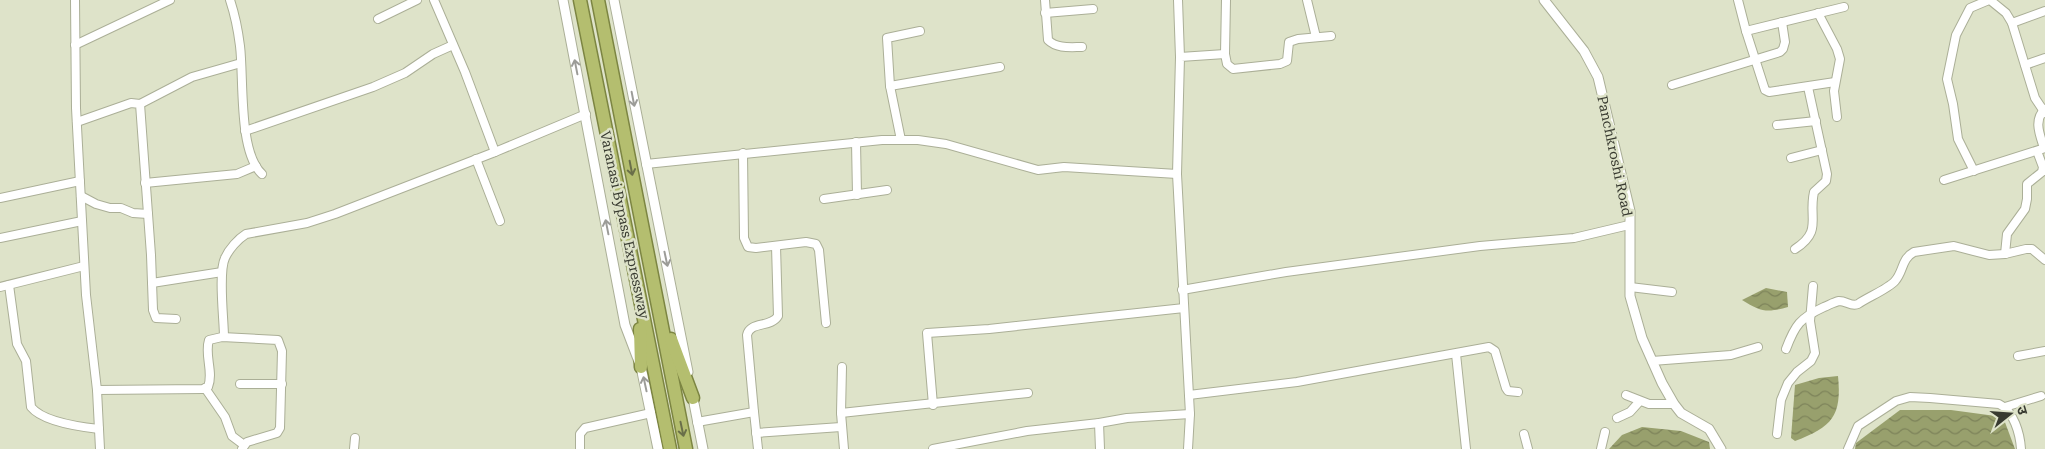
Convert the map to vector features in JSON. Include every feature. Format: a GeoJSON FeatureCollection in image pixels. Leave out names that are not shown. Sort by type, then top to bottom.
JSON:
{"type":"FeatureCollection","features":[{"type":"Feature","properties":{"kind":"highway","name":"Varanasi Bypass Expressway"},"geometry":{"type":"LineString","coordinates":[[580,0],[639,296],[656,411],[670,449]]}},
{"type":"Feature","properties":{"kind":"highway","name":"Varanasi Bypass Expressway"},"geometry":{"type":"LineString","coordinates":[[598,0],[686,449]]}},
{"type":"Feature","properties":{"kind":"highway"},"geometry":{"type":"LineString","coordinates":[[654,284],[676,354],[693,398]]}},
{"type":"Feature","properties":{"kind":"highway"},"geometry":{"type":"LineString","coordinates":[[639,296],[641,367]]}},
{"type":"Feature","properties":{"kind":"street"},"geometry":{"type":"LineString","coordinates":[[75,0],[80,196],[84,266],[97,390],[100,449]]}},
{"type":"Feature","properties":{"kind":"street"},"geometry":{"type":"LineString","coordinates":[[75,45],[170,0]]}},
{"type":"Feature","properties":{"kind":"street"},"geometry":{"type":"LineString","coordinates":[[230,0],[237,26],[245,132],[256,166],[262,174]]}},
{"type":"Feature","properties":{"kind":"street"},"geometry":{"type":"LineString","coordinates":[[378,19],[417,0]]}},
{"type":"Feature","properties":{"kind":"street"},"geometry":{"type":"LineString","coordinates":[[434,0],[495,152]]}},
{"type":"Feature","properties":{"kind":"street"},"geometry":{"type":"LineString","coordinates":[[563,0],[625,324],[656,411],[658,449]]}},
{"type":"Feature","properties":{"kind":"street"},"geometry":{"type":"LineString","coordinates":[[614,0],[703,449]]}},
{"type":"Feature","properties":{"kind":"street"},"geometry":{"type":"LineString","coordinates":[[1045,0],[1046,35],[1048,40],[1052,44],[1082,47]]}},
{"type":"Feature","properties":{"kind":"street"},"geometry":{"type":"LineString","coordinates":[[1178,0],[1180,57],[1177,174],[1190,414],[1188,449]]}},
{"type":"Feature","properties":{"kind":"street"},"geometry":{"type":"LineString","coordinates":[[1226,0],[1226,54],[1227,64],[1233,70],[1280,64],[1287,60],[1287,46],[1289,42],[1298,39],[1330,36]]}},
{"type":"Feature","properties":{"kind":"street"},"geometry":{"type":"LineString","coordinates":[[1307,0],[1316,37]]}},
{"type":"Feature","properties":{"kind":"street","name":"Panchkroshi Road"},"geometry":{"type":"LineString","coordinates":[[1544,0],[1584,51],[1598,77],[1630,211],[1630,296],[1642,338],[1662,383],[1674,404],[1681,413],[1709,430],[1721,449]]}},
{"type":"Feature","properties":{"kind":"street"},"geometry":{"type":"LineString","coordinates":[[1738,0],[1765,90],[1769,92],[1835,82]]}},
{"type":"Feature","properties":{"kind":"street"},"geometry":{"type":"LineString","coordinates":[[1974,171],[1958,139],[1947,79],[1956,35],[1970,8],[1990,0],[2006,13],[2012,23],[2035,98],[2044,111],[2038,125],[2042,149],[2042,172],[2027,184],[2028,199],[2025,209],[2007,234],[2005,254]]}},
{"type":"Feature","properties":{"kind":"street"},"geometry":{"type":"LineString","coordinates":[[1746,31],[1844,7]]}},
{"type":"Feature","properties":{"kind":"street"},"geometry":{"type":"LineString","coordinates":[[1045,13],[1093,9]]}},
{"type":"Feature","properties":{"kind":"street"},"geometry":{"type":"LineString","coordinates":[[2012,23],[2045,11]]}},
{"type":"Feature","properties":{"kind":"street"},"geometry":{"type":"LineString","coordinates":[[1818,13],[1837,49],[1840,59],[1835,82],[1837,117]]}},
{"type":"Feature","properties":{"kind":"street"},"geometry":{"type":"LineString","coordinates":[[1672,84],[1755,60],[1783,49],[1782,22]]}},
{"type":"Feature","properties":{"kind":"street"},"geometry":{"type":"LineString","coordinates":[[901,140],[890,86],[887,38],[920,31]]}},
{"type":"Feature","properties":{"kind":"street"},"geometry":{"type":"LineString","coordinates":[[245,132],[373,87],[405,73],[433,54],[453,45]]}},
{"type":"Feature","properties":{"kind":"street"},"geometry":{"type":"LineString","coordinates":[[1180,57],[1226,54]]}},
{"type":"Feature","properties":{"kind":"street"},"geometry":{"type":"LineString","coordinates":[[2025,65],[2045,58]]}},
{"type":"Feature","properties":{"kind":"street"},"geometry":{"type":"LineString","coordinates":[[77,122],[131,103],[140,104],[192,77],[241,63]]}},
{"type":"Feature","properties":{"kind":"street"},"geometry":{"type":"LineString","coordinates":[[890,86],[1000,67]]}},
{"type":"Feature","properties":{"kind":"street"},"geometry":{"type":"LineString","coordinates":[[1795,249],[1803,244],[1812,233],[1814,192],[1826,181],[1822,150],[1808,87]]}},
{"type":"Feature","properties":{"kind":"street"},"geometry":{"type":"LineString","coordinates":[[140,104],[154,316],[156,318],[176,319]]}},
{"type":"Feature","properties":{"kind":"street"},"geometry":{"type":"LineString","coordinates":[[224,338],[222,272],[224,259],[239,238],[246,234],[297,225],[335,214],[495,152],[586,114]]}},
{"type":"Feature","properties":{"kind":"street"},"geometry":{"type":"LineString","coordinates":[[1777,125],[1816,121]]}},
{"type":"Feature","properties":{"kind":"street"},"geometry":{"type":"LineString","coordinates":[[646,164],[856,142],[901,140],[946,144],[1038,170],[1064,167],[1177,174]]}},
{"type":"Feature","properties":{"kind":"street"},"geometry":{"type":"LineString","coordinates":[[856,142],[857,195]]}},
{"type":"Feature","properties":{"kind":"street"},"geometry":{"type":"LineString","coordinates":[[1944,180],[2042,149]]}},
{"type":"Feature","properties":{"kind":"street"},"geometry":{"type":"LineString","coordinates":[[1791,158],[1822,150]]}},
{"type":"Feature","properties":{"kind":"street"},"geometry":{"type":"LineString","coordinates":[[743,153],[744,238],[746,244],[748,247],[756,248],[806,242],[816,244],[819,250],[826,322]]}},
{"type":"Feature","properties":{"kind":"street"},"geometry":{"type":"LineString","coordinates":[[476,158],[500,221]]}},
{"type":"Feature","properties":{"kind":"street"},"geometry":{"type":"LineString","coordinates":[[145,183],[237,174],[256,166]]}},
{"type":"Feature","properties":{"kind":"street"},"geometry":{"type":"LineString","coordinates":[[0,198],[80,181]]}},
{"type":"Feature","properties":{"kind":"street"},"geometry":{"type":"LineString","coordinates":[[824,199],[888,190]]}},
{"type":"Feature","properties":{"kind":"street"},"geometry":{"type":"LineString","coordinates":[[80,196],[110,208],[120,208],[133,213],[148,214]]}},
{"type":"Feature","properties":{"kind":"street"},"geometry":{"type":"LineString","coordinates":[[0,238],[82,221]]}},
{"type":"Feature","properties":{"kind":"street"},"geometry":{"type":"LineString","coordinates":[[1182,290],[1286,272],[1480,246],[1574,238],[1629,225]]}},
{"type":"Feature","properties":{"kind":"street"},"geometry":{"type":"LineString","coordinates":[[758,449],[747,335],[748,330],[752,327],[773,322],[778,316],[776,246]]}},
{"type":"Feature","properties":{"kind":"street"},"geometry":{"type":"LineString","coordinates":[[1786,349],[1795,326],[1801,319],[1839,301],[1852,305],[1858,304],[1896,281],[1904,261],[1914,252],[1960,247],[1989,255],[2032,249],[2045,260]]}},
{"type":"Feature","properties":{"kind":"street"},"geometry":{"type":"LineString","coordinates":[[0,287],[84,266]]}},
{"type":"Feature","properties":{"kind":"street"},"geometry":{"type":"LineString","coordinates":[[152,283],[222,272]]}},
{"type":"Feature","properties":{"kind":"street"},"geometry":{"type":"LineString","coordinates":[[10,285],[17,344],[26,361],[31,407],[41,415],[55,420],[99,429]]}},
{"type":"Feature","properties":{"kind":"street"},"geometry":{"type":"LineString","coordinates":[[1777,434],[1781,400],[1788,383],[1811,360],[1815,353],[1811,313],[1814,286]]}},
{"type":"Feature","properties":{"kind":"street"},"geometry":{"type":"LineString","coordinates":[[1630,287],[1672,292]]}},
{"type":"Feature","properties":{"kind":"street"},"geometry":{"type":"LineString","coordinates":[[933,404],[926,333],[989,329],[1184,308]]}},
{"type":"Feature","properties":{"kind":"street"},"geometry":{"type":"LineString","coordinates":[[97,390],[205,388],[208,387],[210,381],[209,341],[214,338],[278,340],[282,351],[279,431],[270,436],[251,440],[243,447],[232,436],[225,417],[205,388]]}},
{"type":"Feature","properties":{"kind":"street"},"geometry":{"type":"LineString","coordinates":[[1652,361],[1732,355],[1758,347]]}},
{"type":"Feature","properties":{"kind":"street"},"geometry":{"type":"LineString","coordinates":[[1189,395],[1297,382],[1492,348],[1495,351],[1506,388],[1508,391],[1518,392]]}},
{"type":"Feature","properties":{"kind":"street"},"geometry":{"type":"LineString","coordinates":[[2018,356],[2045,350]]}},
{"type":"Feature","properties":{"kind":"street"},"geometry":{"type":"LineString","coordinates":[[1456,354],[1466,449]]}},
{"type":"Feature","properties":{"kind":"street"},"geometry":{"type":"LineString","coordinates":[[842,367],[841,427],[844,449]]}},
{"type":"Feature","properties":{"kind":"street"},"geometry":{"type":"LineString","coordinates":[[240,384],[282,384]]}},
{"type":"Feature","properties":{"kind":"street"},"geometry":{"type":"LineString","coordinates":[[841,413],[1028,393]]}},
{"type":"Feature","properties":{"kind":"street"},"geometry":{"type":"LineString","coordinates":[[1626,394],[1639,402],[1674,404]]}},
{"type":"Feature","properties":{"kind":"street"},"geometry":{"type":"LineString","coordinates":[[2005,407],[2042,396]]}},
{"type":"Feature","properties":{"kind":"street"},"geometry":{"type":"LineString","coordinates":[[1848,449],[1858,426],[1896,401],[1910,398],[1999,404],[2005,407],[2016,424],[2021,449]]}},
{"type":"Feature","properties":{"kind":"street"},"geometry":{"type":"LineString","coordinates":[[1617,418],[1630,412],[1639,402]]}},
{"type":"Feature","properties":{"kind":"street"},"geometry":{"type":"LineString","coordinates":[[580,449],[580,434],[585,428],[656,411]]}},
{"type":"Feature","properties":{"kind":"street"},"geometry":{"type":"LineString","coordinates":[[697,422],[754,412]]}},
{"type":"Feature","properties":{"kind":"street"},"geometry":{"type":"LineString","coordinates":[[936,449],[1027,431],[1099,424],[1127,418],[1190,414]]}},
{"type":"Feature","properties":{"kind":"street"},"geometry":{"type":"LineString","coordinates":[[1099,424],[1100,449]]}},
{"type":"Feature","properties":{"kind":"street"},"geometry":{"type":"LineString","coordinates":[[756,433],[841,427]]}},
{"type":"Feature","properties":{"kind":"street"},"geometry":{"type":"LineString","coordinates":[[1601,449],[1605,432]]}},
{"type":"Feature","properties":{"kind":"street"},"geometry":{"type":"LineString","coordinates":[[1524,434],[1528,449]]}},
{"type":"Feature","properties":{"kind":"street"},"geometry":{"type":"LineString","coordinates":[[354,449],[355,438]]}},
{"type":"Feature","properties":{"kind":"water"},"geometry":{"type":"Polygon","coordinates":[[[1766,288],[1787,292],[1788,307],[1769,311],[1754,307],[1742,300],[1766,288]]]}},
{"type":"Feature","properties":{"kind":"water"},"geometry":{"type":"Polygon","coordinates":[[[1838,376],[1838,401],[1832,418],[1818,431],[1795,441],[1791,438],[1795,385],[1819,378],[1838,376]]]}},
{"type":"Feature","properties":{"kind":"water"},"geometry":{"type":"Polygon","coordinates":[[[1900,410],[1951,410],[2003,417],[2015,449],[1855,449],[1856,443],[1900,410]]]}},
{"type":"Feature","properties":{"kind":"water"},"geometry":{"type":"Polygon","coordinates":[[[1642,427],[1681,431],[1709,442],[1710,449],[1609,449],[1622,435],[1642,427]]]}}]}
